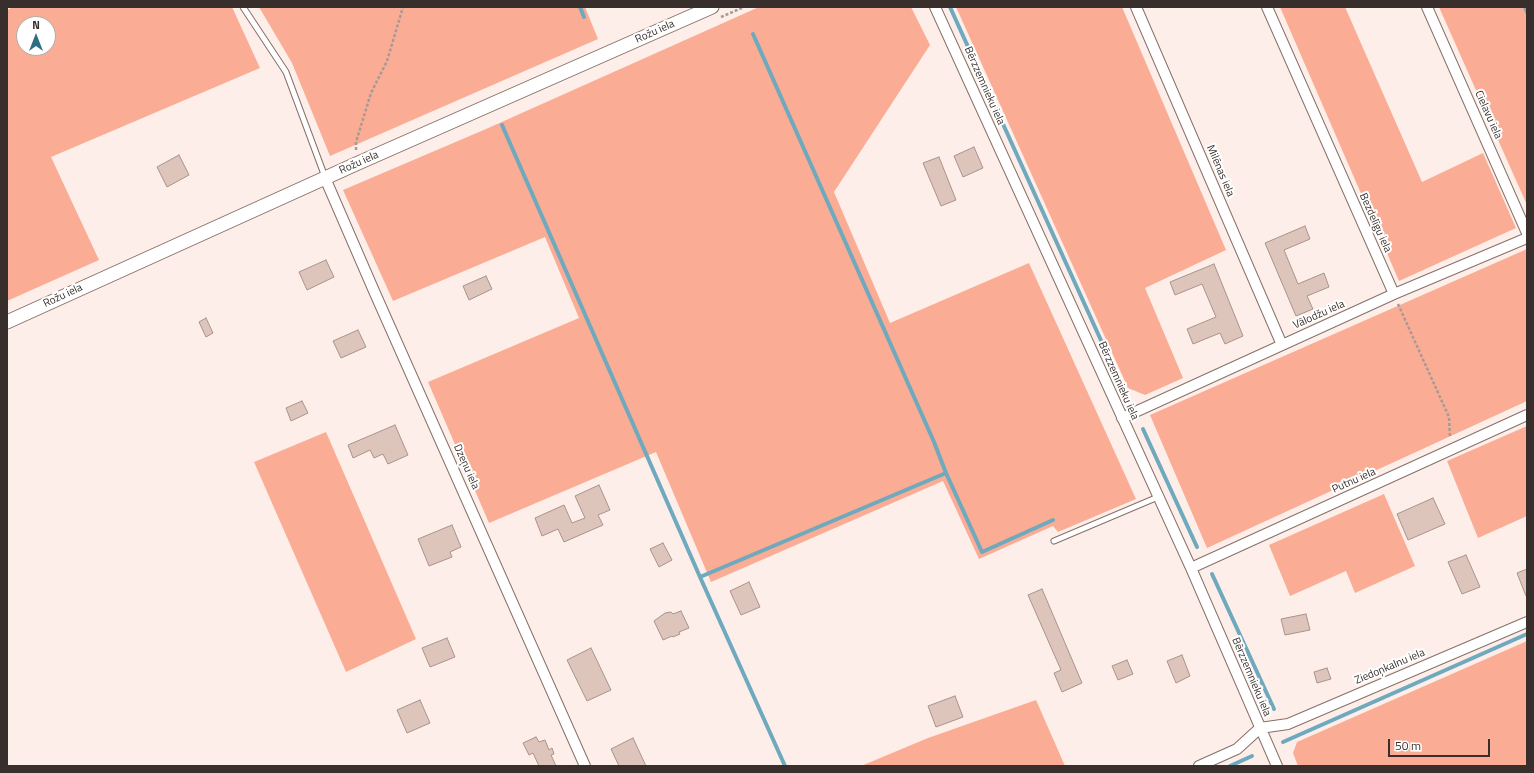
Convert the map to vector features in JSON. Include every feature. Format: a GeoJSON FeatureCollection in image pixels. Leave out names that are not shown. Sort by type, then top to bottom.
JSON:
{"type":"FeatureCollection","features":[{"type":"Feature","properties":{"kind":"street","name":"Rožu iela"},"geometry":{"type":"LineString","coordinates":[[7,322],[356,164],[712,7]]}},
{"type":"Feature","properties":{"kind":"street","name":"Bērzzemnieku iela"},"geometry":{"type":"LineString","coordinates":[[935,7],[1191,568],[1277,766]]}},
{"type":"Feature","properties":{"kind":"street","name":"Milēnas iela"},"geometry":{"type":"LineString","coordinates":[[1136,7],[1282,345]]}},
{"type":"Feature","properties":{"kind":"street","name":"Bezdelīgu iela"},"geometry":{"type":"LineString","coordinates":[[1267,7],[1394,294]]}},
{"type":"Feature","properties":{"kind":"street","name":"Cielavu iela"},"geometry":{"type":"LineString","coordinates":[[1427,7],[1527,234]]}},
{"type":"Feature","properties":{"kind":"street","name":"Dzeņu iela"},"geometry":{"type":"LineString","coordinates":[[325,178],[585,766]]}},
{"type":"Feature","properties":{"kind":"street","name":"Vālodžu iela"},"geometry":{"type":"LineString","coordinates":[[1122,418],[1394,294],[1527,238]]}},
{"type":"Feature","properties":{"kind":"street","name":"Putnu iela"},"geometry":{"type":"LineString","coordinates":[[1191,568],[1527,415]]}},
{"type":"Feature","properties":{"kind":"street","name":"Ziedoņkalnu iela"},"geometry":{"type":"LineString","coordinates":[[1260,728],[1288,724],[1527,622]]}},
{"type":"Feature","properties":{"kind":"street"},"geometry":{"type":"LineString","coordinates":[[1199,766],[1237,749],[1260,728]]}},
{"type":"Feature","properties":{"kind":"lane"},"geometry":{"type":"LineString","coordinates":[[243,7],[286,72],[325,178]]}},
{"type":"Feature","properties":{"kind":"lane"},"geometry":{"type":"LineString","coordinates":[[1054,541],[1158,497]]}},
{"type":"Feature","properties":{"kind":"path"},"geometry":{"type":"LineString","coordinates":[[356,164],[356,142],[371,93],[387,61],[402,7]]}},
{"type":"Feature","properties":{"kind":"path"},"geometry":{"type":"LineString","coordinates":[[1394,294],[1449,417],[1451,450]]}},
{"type":"Feature","properties":{"kind":"shaded area"},"geometry":{"type":"Polygon","coordinates":[[[13,7],[232,7],[260,68],[51,157],[99,260],[7,301],[7,10],[13,7]]]}},
{"type":"Feature","properties":{"kind":"shaded area"},"geometry":{"type":"Polygon","coordinates":[[[259,7],[585,7],[598,39],[330,156],[292,63],[259,7]]]}},
{"type":"Feature","properties":{"kind":"shaded area"},"geometry":{"type":"Polygon","coordinates":[[[759,7],[911,7],[930,45],[834,192],[890,323],[1029,263],[1136,499],[1058,532],[1053,526],[979,559],[943,481],[711,582],[656,452],[489,523],[428,382],[579,318],[545,237],[393,301],[343,190],[486,129],[759,7]]]}},
{"type":"Feature","properties":{"kind":"shaded area"},"geometry":{"type":"Polygon","coordinates":[[[956,7],[1122,7],[1226,250],[1145,288],[1183,378],[1145,395],[1128,388],[956,7]]]}},
{"type":"Feature","properties":{"kind":"shaded area"},"geometry":{"type":"Polygon","coordinates":[[[1280,7],[1345,7],[1422,182],[1483,153],[1516,228],[1399,281],[1280,7]]]}},
{"type":"Feature","properties":{"kind":"shaded area"},"geometry":{"type":"Polygon","coordinates":[[[1439,7],[1527,7],[1527,205],[1439,7]]]}},
{"type":"Feature","properties":{"kind":"shaded area"},"geometry":{"type":"Polygon","coordinates":[[[1527,249],[1527,401],[1207,548],[1150,415],[1527,249]]]}},
{"type":"Feature","properties":{"kind":"shaded area"},"geometry":{"type":"Polygon","coordinates":[[[1527,426],[1527,516],[1478,538],[1447,461],[1527,426]]]}},
{"type":"Feature","properties":{"kind":"shaded area"},"geometry":{"type":"Polygon","coordinates":[[[326,432],[416,639],[346,672],[254,462],[326,432]]]}},
{"type":"Feature","properties":{"kind":"shaded area"},"geometry":{"type":"Polygon","coordinates":[[[1384,494],[1415,566],[1355,593],[1346,571],[1290,596],[1269,545],[1384,494]]]}},
{"type":"Feature","properties":{"kind":"shaded area"},"geometry":{"type":"Polygon","coordinates":[[[1527,641],[1527,766],[1298,766],[1293,753],[1297,742],[1527,641]]]}},
{"type":"Feature","properties":{"kind":"shaded area"},"geometry":{"type":"Polygon","coordinates":[[[1036,700],[1065,766],[861,766],[928,738],[1036,700]]]}},
{"type":"Feature","properties":{"kind":"building"},"geometry":{"type":"Polygon","coordinates":[[[974,147],[983,168],[963,177],[954,156],[974,147]]]}},
{"type":"Feature","properties":{"kind":"building"},"geometry":{"type":"Polygon","coordinates":[[[179,155],[189,175],[167,187],[157,167],[179,155]]]}},
{"type":"Feature","properties":{"kind":"building"},"geometry":{"type":"Polygon","coordinates":[[[939,157],[956,200],[941,206],[923,163],[939,157]]]}},
{"type":"Feature","properties":{"kind":"building"},"geometry":{"type":"Polygon","coordinates":[[[1305,226],[1310,239],[1284,250],[1298,284],[1324,273],[1329,287],[1307,296],[1313,309],[1296,316],[1265,243],[1305,226]]]}},
{"type":"Feature","properties":{"kind":"building"},"geometry":{"type":"Polygon","coordinates":[[[326,260],[334,277],[307,290],[299,272],[326,260]]]}},
{"type":"Feature","properties":{"kind":"building"},"geometry":{"type":"Polygon","coordinates":[[[1214,264],[1243,336],[1225,344],[1220,333],[1193,344],[1187,329],[1216,317],[1202,284],[1175,295],[1170,282],[1214,264]]]}},
{"type":"Feature","properties":{"kind":"building"},"geometry":{"type":"Polygon","coordinates":[[[486,276],[492,289],[469,300],[463,286],[486,276]]]}},
{"type":"Feature","properties":{"kind":"building"},"geometry":{"type":"Polygon","coordinates":[[[206,318],[213,333],[206,337],[199,322],[206,318]]]}},
{"type":"Feature","properties":{"kind":"building"},"geometry":{"type":"Polygon","coordinates":[[[358,330],[366,347],[341,358],[333,341],[358,330]]]}},
{"type":"Feature","properties":{"kind":"building"},"geometry":{"type":"Polygon","coordinates":[[[302,401],[308,413],[291,421],[286,408],[302,401]]]}},
{"type":"Feature","properties":{"kind":"building"},"geometry":{"type":"Polygon","coordinates":[[[395,425],[408,455],[388,464],[383,454],[374,458],[370,450],[353,458],[348,445],[395,425]]]}},
{"type":"Feature","properties":{"kind":"building"},"geometry":{"type":"Polygon","coordinates":[[[599,485],[610,510],[598,515],[603,525],[564,542],[558,529],[542,536],[535,518],[564,505],[572,523],[585,518],[575,496],[599,485]]]}},
{"type":"Feature","properties":{"kind":"building"},"geometry":{"type":"Polygon","coordinates":[[[1433,498],[1445,524],[1408,540],[1397,514],[1433,498]]]}},
{"type":"Feature","properties":{"kind":"building"},"geometry":{"type":"Polygon","coordinates":[[[452,525],[461,547],[450,552],[452,557],[429,566],[418,539],[452,525]]]}},
{"type":"Feature","properties":{"kind":"building"},"geometry":{"type":"Polygon","coordinates":[[[663,543],[672,560],[659,567],[650,549],[663,543]]]}},
{"type":"Feature","properties":{"kind":"building"},"geometry":{"type":"Polygon","coordinates":[[[1466,555],[1480,587],[1462,594],[1448,562],[1466,555]]]}},
{"type":"Feature","properties":{"kind":"building"},"geometry":{"type":"Polygon","coordinates":[[[1527,569],[1527,596],[1526,596],[1517,573],[1527,569]]]}},
{"type":"Feature","properties":{"kind":"building"},"geometry":{"type":"Polygon","coordinates":[[[749,582],[760,607],[741,615],[730,591],[749,582]]]}},
{"type":"Feature","properties":{"kind":"building"},"geometry":{"type":"Polygon","coordinates":[[[1042,589],[1082,683],[1062,692],[1054,673],[1061,670],[1028,595],[1042,589]]]}},
{"type":"Feature","properties":{"kind":"building"},"geometry":{"type":"Polygon","coordinates":[[[681,611],[689,628],[679,632],[680,634],[663,640],[654,621],[665,613],[671,612],[673,614],[681,611]]]}},
{"type":"Feature","properties":{"kind":"building"},"geometry":{"type":"Polygon","coordinates":[[[1306,614],[1310,630],[1285,635],[1281,619],[1306,614]]]}},
{"type":"Feature","properties":{"kind":"building"},"geometry":{"type":"Polygon","coordinates":[[[447,638],[455,657],[430,667],[422,648],[447,638]]]}},
{"type":"Feature","properties":{"kind":"building"},"geometry":{"type":"Polygon","coordinates":[[[591,648],[611,690],[587,701],[567,660],[591,648]]]}},
{"type":"Feature","properties":{"kind":"building"},"geometry":{"type":"Polygon","coordinates":[[[1182,655],[1190,676],[1176,683],[1167,661],[1182,655]]]}},
{"type":"Feature","properties":{"kind":"building"},"geometry":{"type":"Polygon","coordinates":[[[1127,660],[1133,674],[1118,680],[1112,666],[1127,660]]]}},
{"type":"Feature","properties":{"kind":"building"},"geometry":{"type":"Polygon","coordinates":[[[1327,668],[1331,679],[1317,683],[1314,672],[1327,668]]]}},
{"type":"Feature","properties":{"kind":"building"},"geometry":{"type":"Polygon","coordinates":[[[955,696],[963,717],[936,727],[928,706],[955,696]]]}},
{"type":"Feature","properties":{"kind":"building"},"geometry":{"type":"Polygon","coordinates":[[[420,700],[430,723],[407,733],[397,710],[420,700]]]}},
{"type":"Feature","properties":{"kind":"building"},"geometry":{"type":"Polygon","coordinates":[[[536,737],[539,742],[545,740],[549,750],[552,748],[554,754],[551,755],[556,766],[539,766],[533,753],[529,755],[523,743],[536,737]]]}},
{"type":"Feature","properties":{"kind":"building"},"geometry":{"type":"Polygon","coordinates":[[[633,738],[646,766],[619,766],[611,749],[633,738]]]}},
{"type":"Feature","properties":{"kind":"waterway"},"geometry":{"type":"LineString","coordinates":[[580,7],[584,17]]}},
{"type":"Feature","properties":{"kind":"waterway"},"geometry":{"type":"LineString","coordinates":[[950,7],[1123,389]]}},
{"type":"Feature","properties":{"kind":"waterway"},"geometry":{"type":"LineString","coordinates":[[1525,7],[1527,12]]}},
{"type":"Feature","properties":{"kind":"waterway"},"geometry":{"type":"LineString","coordinates":[[753,34],[982,552],[1053,520]]}},
{"type":"Feature","properties":{"kind":"waterway"},"geometry":{"type":"LineString","coordinates":[[502,125],[700,577],[785,766]]}},
{"type":"Feature","properties":{"kind":"waterway"},"geometry":{"type":"LineString","coordinates":[[1143,429],[1197,547]]}},
{"type":"Feature","properties":{"kind":"waterway"},"geometry":{"type":"LineString","coordinates":[[700,577],[946,473]]}},
{"type":"Feature","properties":{"kind":"waterway"},"geometry":{"type":"LineString","coordinates":[[1212,574],[1274,709]]}},
{"type":"Feature","properties":{"kind":"waterway"},"geometry":{"type":"LineString","coordinates":[[1283,742],[1527,634]]}},
{"type":"Feature","properties":{"kind":"waterway"},"geometry":{"type":"LineString","coordinates":[[1230,766],[1252,756]]}}]}
